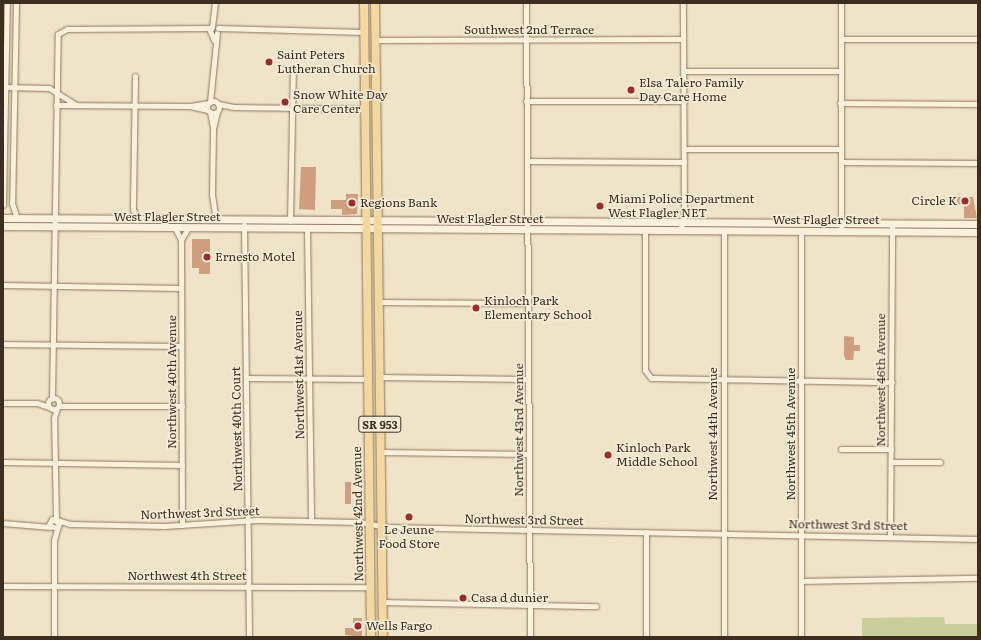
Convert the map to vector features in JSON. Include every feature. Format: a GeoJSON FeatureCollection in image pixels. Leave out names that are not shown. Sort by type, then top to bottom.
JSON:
{"type":"FeatureCollection","features":[{"type":"Feature","properties":{"kind":"main road","name":"SR 953"},"geometry":{"type":"LineString","coordinates":[[364,3],[366,226]]}},
{"type":"Feature","properties":{"kind":"main road","name":"SR 953"},"geometry":{"type":"LineString","coordinates":[[375,3],[376,226]]}},
{"type":"Feature","properties":{"kind":"main road"},"geometry":{"type":"LineString","coordinates":[[364,30],[375,40]]}},
{"type":"Feature","properties":{"kind":"main road"},"geometry":{"type":"LineString","coordinates":[[365,88],[376,110]]}},
{"type":"Feature","properties":{"kind":"main road"},"geometry":{"type":"LineString","coordinates":[[365,110],[371,114],[376,128]]}},
{"type":"Feature","properties":{"kind":"main road","name":"West Flagler Street"},"geometry":{"type":"LineString","coordinates":[[3,218],[17,218],[54,223],[175,228],[290,221],[366,226]]}},
{"type":"Feature","properties":{"kind":"main road","name":"West Flagler Street"},"geometry":{"type":"LineString","coordinates":[[3,226],[129,220],[216,220],[244,224],[307,229],[376,226],[528,227],[645,231],[801,231],[841,227]]}},
{"type":"Feature","properties":{"kind":"main road"},"geometry":{"type":"LineString","coordinates":[[724,231],[736,223]]}},
{"type":"Feature","properties":{"kind":"main road","name":"West Flagler Street"},"geometry":{"type":"LineString","coordinates":[[528,227],[736,223],[978,232]]}},
{"type":"Feature","properties":{"kind":"main road","name":"West Flagler Street"},"geometry":{"type":"LineString","coordinates":[[892,228],[978,224]]}},
{"type":"Feature","properties":{"kind":"main road","name":"Northwest 42nd Avenue"},"geometry":{"type":"LineString","coordinates":[[366,226],[371,637]]}},
{"type":"Feature","properties":{"kind":"main road","name":"Northwest 42nd Avenue"},"geometry":{"type":"LineString","coordinates":[[376,226],[383,637]]}},
{"type":"Feature","properties":{"kind":"main road"},"geometry":{"type":"LineString","coordinates":[[368,361],[379,377]]}},
{"type":"Feature","properties":{"kind":"street"},"geometry":{"type":"LineString","coordinates":[[3,205],[4,87],[7,3]]}},
{"type":"Feature","properties":{"kind":"street"},"geometry":{"type":"LineString","coordinates":[[16,3],[12,204],[17,218]]}},
{"type":"Feature","properties":{"kind":"street"},"geometry":{"type":"LineString","coordinates":[[213,129],[209,111],[213,91],[215,3]]}},
{"type":"Feature","properties":{"kind":"street","name":"Northwest 43rd Avenue"},"geometry":{"type":"LineString","coordinates":[[526,3],[530,637]]}},
{"type":"Feature","properties":{"kind":"street"},"geometry":{"type":"LineString","coordinates":[[680,231],[684,223],[683,3]]}},
{"type":"Feature","properties":{"kind":"street"},"geometry":{"type":"LineString","coordinates":[[841,3],[841,227]]}},
{"type":"Feature","properties":{"kind":"street"},"geometry":{"type":"LineString","coordinates":[[54,637],[55,402],[53,286],[56,93],[59,32],[66,28],[364,30]]}},
{"type":"Feature","properties":{"kind":"street","name":"Southwest 2nd Terrace"},"geometry":{"type":"LineString","coordinates":[[375,40],[683,39]]}},
{"type":"Feature","properties":{"kind":"street"},"geometry":{"type":"LineString","coordinates":[[840,39],[978,39]]}},
{"type":"Feature","properties":{"kind":"street"},"geometry":{"type":"LineString","coordinates":[[290,221],[293,70]]}},
{"type":"Feature","properties":{"kind":"street"},"geometry":{"type":"LineString","coordinates":[[684,71],[841,71]]}},
{"type":"Feature","properties":{"kind":"street"},"geometry":{"type":"LineString","coordinates":[[129,220],[133,209],[135,76]]}},
{"type":"Feature","properties":{"kind":"street"},"geometry":{"type":"LineString","coordinates":[[4,87],[49,88],[78,104]]}},
{"type":"Feature","properties":{"kind":"street"},"geometry":{"type":"LineString","coordinates":[[213,91],[218,103],[213,129],[212,209],[216,220]]}},
{"type":"Feature","properties":{"kind":"street"},"geometry":{"type":"LineString","coordinates":[[526,101],[684,101]]}},
{"type":"Feature","properties":{"kind":"street"},"geometry":{"type":"LineString","coordinates":[[56,106],[78,104],[190,106],[218,103],[234,107],[365,110]]}},
{"type":"Feature","properties":{"kind":"street"},"geometry":{"type":"LineString","coordinates":[[840,103],[978,104]]}},
{"type":"Feature","properties":{"kind":"street"},"geometry":{"type":"LineString","coordinates":[[190,106],[209,111],[217,111],[234,107]]}},
{"type":"Feature","properties":{"kind":"street"},"geometry":{"type":"LineString","coordinates":[[684,149],[841,150]]}},
{"type":"Feature","properties":{"kind":"street"},"geometry":{"type":"LineString","coordinates":[[4,150],[13,151]]}},
{"type":"Feature","properties":{"kind":"street"},"geometry":{"type":"LineString","coordinates":[[527,161],[684,162]]}},
{"type":"Feature","properties":{"kind":"street"},"geometry":{"type":"LineString","coordinates":[[841,162],[978,163]]}},
{"type":"Feature","properties":{"kind":"street"},"geometry":{"type":"LineString","coordinates":[[133,209],[137,220]]}},
{"type":"Feature","properties":{"kind":"street"},"geometry":{"type":"LineString","coordinates":[[207,220],[212,209]]}},
{"type":"Feature","properties":{"kind":"street","name":"Northwest 40th Court"},"geometry":{"type":"LineString","coordinates":[[244,224],[249,637]]}},
{"type":"Feature","properties":{"kind":"street","name":"Northwest 40th Avenue"},"geometry":{"type":"LineString","coordinates":[[175,228],[181,240],[182,525]]}},
{"type":"Feature","properties":{"kind":"street"},"geometry":{"type":"LineString","coordinates":[[181,240],[188,228]]}},
{"type":"Feature","properties":{"kind":"street","name":"Northwest 46th Avenue"},"geometry":{"type":"LineString","coordinates":[[890,535],[892,228]]}},
{"type":"Feature","properties":{"kind":"street","name":"Northwest 41st Avenue"},"geometry":{"type":"LineString","coordinates":[[307,229],[311,521]]}},
{"type":"Feature","properties":{"kind":"street"},"geometry":{"type":"LineString","coordinates":[[645,231],[645,370],[649,377],[660,381],[723,380],[892,382]]}},
{"type":"Feature","properties":{"kind":"street","name":"Northwest 44th Avenue"},"geometry":{"type":"LineString","coordinates":[[724,231],[724,637]]}},
{"type":"Feature","properties":{"kind":"street","name":"Northwest 45th Avenue"},"geometry":{"type":"LineString","coordinates":[[801,231],[802,637]]}},
{"type":"Feature","properties":{"kind":"street"},"geometry":{"type":"LineString","coordinates":[[3,285],[181,288]]}},
{"type":"Feature","properties":{"kind":"street"},"geometry":{"type":"LineString","coordinates":[[378,302],[528,302]]}},
{"type":"Feature","properties":{"kind":"street"},"geometry":{"type":"LineString","coordinates":[[3,344],[181,346]]}},
{"type":"Feature","properties":{"kind":"street"},"geometry":{"type":"LineString","coordinates":[[379,377],[528,379]]}},
{"type":"Feature","properties":{"kind":"street"},"geometry":{"type":"LineString","coordinates":[[246,378],[368,379]]}},
{"type":"Feature","properties":{"kind":"street"},"geometry":{"type":"LineString","coordinates":[[50,408],[55,402]]}},
{"type":"Feature","properties":{"kind":"street"},"geometry":{"type":"LineString","coordinates":[[50,408],[55,402]]}},
{"type":"Feature","properties":{"kind":"street"},"geometry":{"type":"LineString","coordinates":[[3,403],[55,402],[70,404],[182,406]]}},
{"type":"Feature","properties":{"kind":"street"},"geometry":{"type":"LineString","coordinates":[[38,403],[50,408],[54,418]]}},
{"type":"Feature","properties":{"kind":"street"},"geometry":{"type":"LineString","coordinates":[[842,449],[891,449]]}},
{"type":"Feature","properties":{"kind":"street"},"geometry":{"type":"LineString","coordinates":[[380,452],[529,454]]}},
{"type":"Feature","properties":{"kind":"street"},"geometry":{"type":"LineString","coordinates":[[3,462],[182,465]]}},
{"type":"Feature","properties":{"kind":"street"},"geometry":{"type":"LineString","coordinates":[[891,462],[940,462]]}},
{"type":"Feature","properties":{"kind":"street","name":"Northwest 3rd Street"},"geometry":{"type":"LineString","coordinates":[[3,524],[182,525],[248,521],[311,521],[370,524],[381,526],[530,530],[829,536],[890,535],[978,538]]}},
{"type":"Feature","properties":{"kind":"street"},"geometry":{"type":"LineString","coordinates":[[646,532],[646,637]]}},
{"type":"Feature","properties":{"kind":"street"},"geometry":{"type":"LineString","coordinates":[[801,580],[978,578]]}},
{"type":"Feature","properties":{"kind":"street","name":"Northwest 4th Street"},"geometry":{"type":"LineString","coordinates":[[3,586],[370,587]]}},
{"type":"Feature","properties":{"kind":"street"},"geometry":{"type":"LineString","coordinates":[[382,602],[530,606],[596,606]]}},
{"type":"Feature","properties":{"kind":"green space"},"geometry":{"type":"Polygon","coordinates":[[[944,617],[945,624],[978,624],[978,637],[862,637],[862,618],[944,617]]]}},
{"type":"Feature","properties":{"kind":"building"},"geometry":{"type":"Polygon","coordinates":[[[301,167],[316,167],[315,210],[299,209],[301,167]]]}},
{"type":"Feature","properties":{"kind":"building","name":"Regions Bank"},"geometry":{"type":"Polygon","coordinates":[[[346,194],[358,194],[357,214],[342,215],[342,209],[331,209],[331,200],[346,200],[346,194]]]}},
{"type":"Feature","properties":{"kind":"building"},"geometry":{"type":"Polygon","coordinates":[[[957,197],[973,197],[977,218],[964,218],[964,204],[957,204],[957,197]]]}},
{"type":"Feature","properties":{"kind":"building","name":"Ernesto Motel"},"geometry":{"type":"Polygon","coordinates":[[[192,239],[210,239],[210,274],[199,274],[199,268],[192,268],[192,239]]]}},
{"type":"Feature","properties":{"kind":"building"},"geometry":{"type":"Polygon","coordinates":[[[844,336],[854,337],[854,345],[860,345],[860,351],[854,351],[853,360],[846,360],[844,356],[844,336]]]}},
{"type":"Feature","properties":{"kind":"building"},"geometry":{"type":"Polygon","coordinates":[[[345,482],[351,482],[351,504],[345,504],[345,482]]]}},
{"type":"Feature","properties":{"kind":"building","name":"Wells Fargo"},"geometry":{"type":"Polygon","coordinates":[[[353,618],[362,618],[362,637],[345,635],[345,628],[353,628],[353,618]]]}},
{"type":"Feature","properties":{"kind":"place","name":"Saint Peters Lutheran Church"},"geometry":{"type":"Point","coordinates":[269,62]}},
{"type":"Feature","properties":{"kind":"place","name":"Elsa Talero Family Day Care Home"},"geometry":{"type":"Point","coordinates":[631,90]}},
{"type":"Feature","properties":{"kind":"place","name":"Snow White Day Care Center"},"geometry":{"type":"Point","coordinates":[285,102]}},
{"type":"Feature","properties":{"kind":"place","name":"Circle K"},"geometry":{"type":"Point","coordinates":[965,201]}},
{"type":"Feature","properties":{"kind":"place","name":"Regions Bank"},"geometry":{"type":"Point","coordinates":[352,203]}},
{"type":"Feature","properties":{"kind":"place","name":"Miami Police Department West Flagler NET"},"geometry":{"type":"Point","coordinates":[600,206]}},
{"type":"Feature","properties":{"kind":"place","name":"Ernesto Motel"},"geometry":{"type":"Point","coordinates":[207,257]}},
{"type":"Feature","properties":{"kind":"place","name":"Kinloch Park Elementary School"},"geometry":{"type":"Point","coordinates":[476,308]}},
{"type":"Feature","properties":{"kind":"place","name":"Kinloch Park Middle School"},"geometry":{"type":"Point","coordinates":[608,455]}},
{"type":"Feature","properties":{"kind":"place","name":"Le Jeune Food Store"},"geometry":{"type":"Point","coordinates":[409,517]}},
{"type":"Feature","properties":{"kind":"place","name":"Casa d dunier"},"geometry":{"type":"Point","coordinates":[463,598]}},
{"type":"Feature","properties":{"kind":"place","name":"Wells Fargo"},"geometry":{"type":"Point","coordinates":[358,626]}}]}
